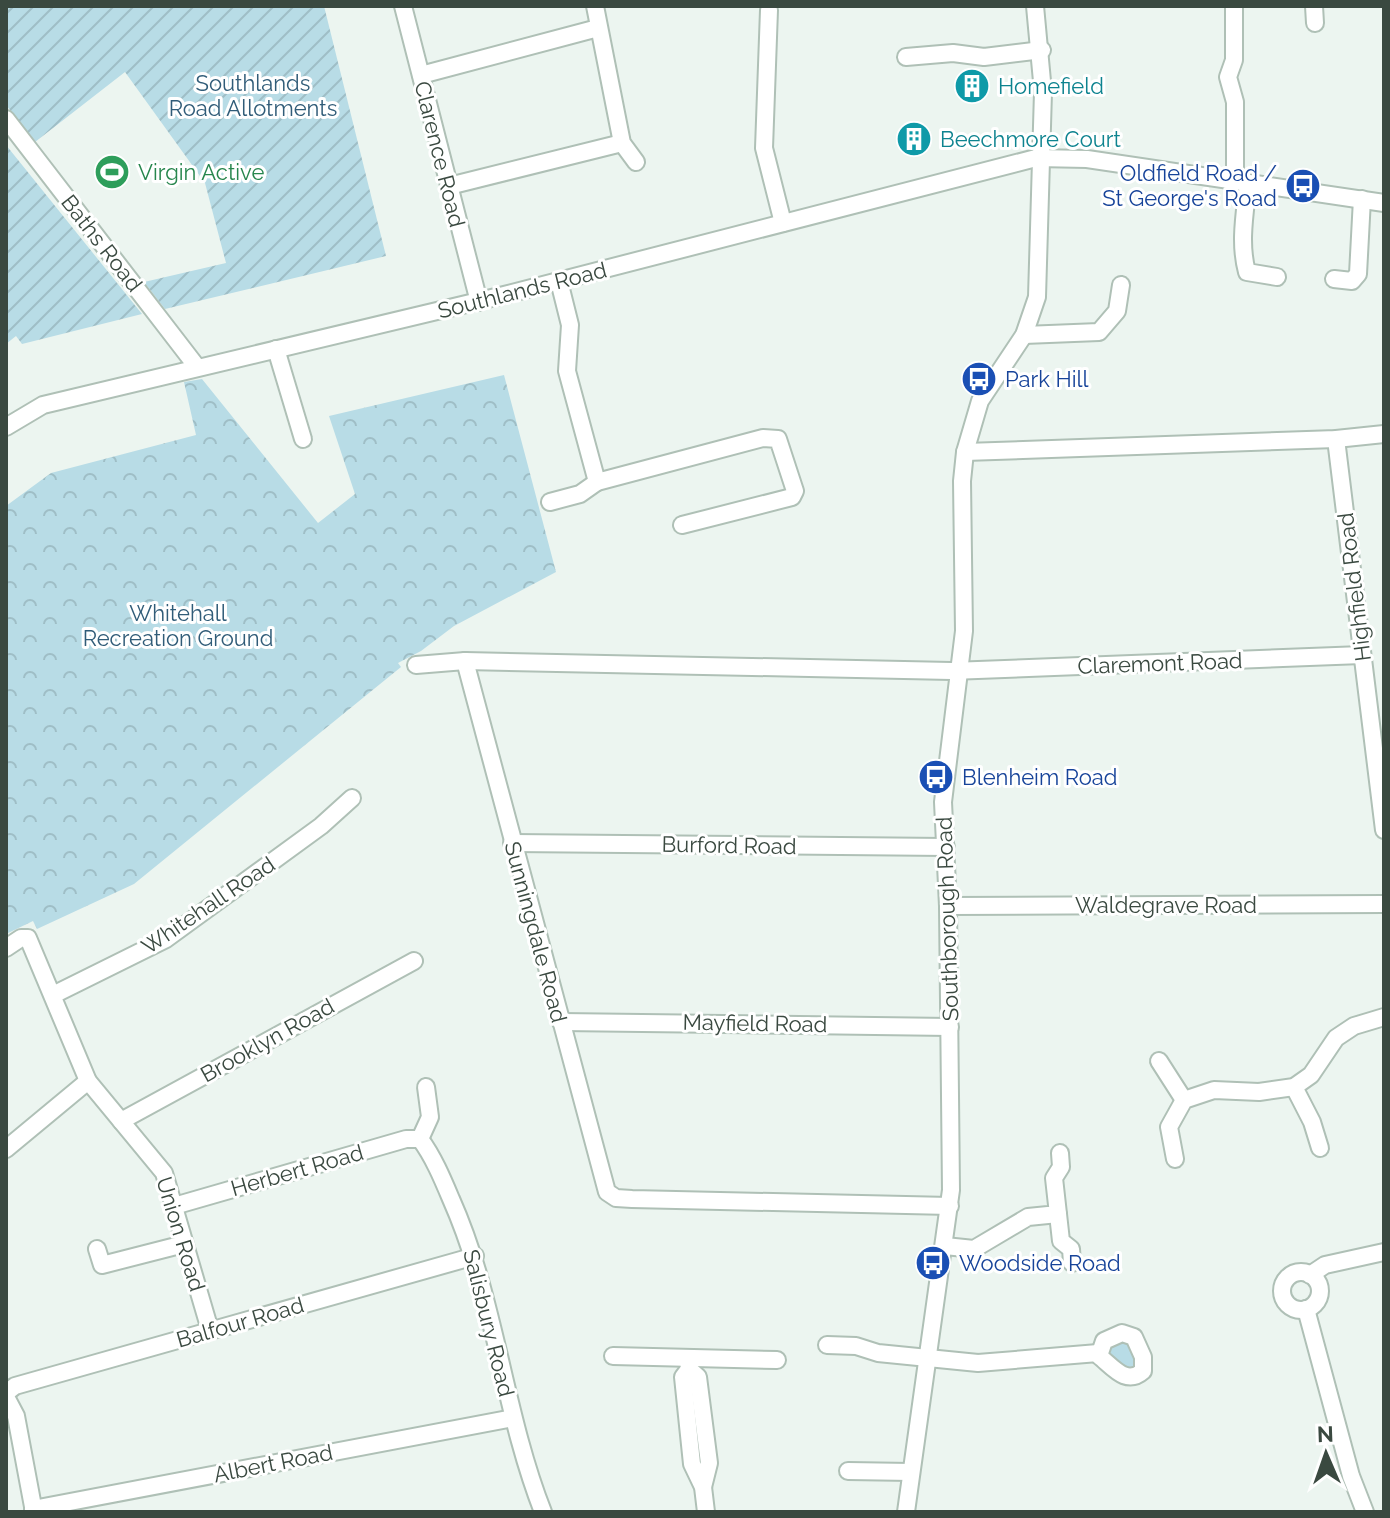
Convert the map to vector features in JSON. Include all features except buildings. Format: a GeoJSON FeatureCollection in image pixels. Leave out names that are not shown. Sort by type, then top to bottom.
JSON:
{"type":"FeatureCollection","features":[{"type":"Feature","properties":{"kind":"street","name":"Clarence Road"},"geometry":{"type":"LineString","coordinates":[[403,6],[479,302]]}},
{"type":"Feature","properties":{"kind":"street"},"geometry":{"type":"LineString","coordinates":[[595,6],[622,143],[636,162]]}},
{"type":"Feature","properties":{"kind":"street","name":"Southborough Road"},"geometry":{"type":"LineString","coordinates":[[906,1512],[950,1206],[950,1027],[944,779],[964,631],[962,481],[965,452],[980,401],[1024,335],[1032,315],[1040,276],[1042,50],[1035,6]]}},
{"type":"Feature","properties":{"kind":"street"},"geometry":{"type":"LineString","coordinates":[[1234,6],[1234,60],[1228,77],[1235,102],[1242,182],[1242,247],[1247,272],[1277,277]]}},
{"type":"Feature","properties":{"kind":"street"},"geometry":{"type":"LineString","coordinates":[[1314,6],[1315,23]]}},
{"type":"Feature","properties":{"kind":"street"},"geometry":{"type":"LineString","coordinates":[[769,10],[764,148],[783,223]]}},
{"type":"Feature","properties":{"kind":"street"},"geometry":{"type":"LineString","coordinates":[[421,75],[598,28]]}},
{"type":"Feature","properties":{"kind":"street"},"geometry":{"type":"LineString","coordinates":[[906,57],[953,53],[984,57],[1042,50]]}},
{"type":"Feature","properties":{"kind":"street","name":"Baths Road"},"geometry":{"type":"LineString","coordinates":[[6,119],[197,367]]}},
{"type":"Feature","properties":{"kind":"street"},"geometry":{"type":"LineString","coordinates":[[449,186],[622,143]]}},
{"type":"Feature","properties":{"kind":"street","name":"Southlands Road"},"geometry":{"type":"LineString","coordinates":[[6,427],[43,405],[479,302],[1042,157],[1087,159],[1384,203]]}},
{"type":"Feature","properties":{"kind":"street"},"geometry":{"type":"LineString","coordinates":[[1334,279],[1352,281],[1358,274],[1361,263],[1362,199]]}},
{"type":"Feature","properties":{"kind":"street"},"geometry":{"type":"LineString","coordinates":[[559,281],[570,325],[567,371],[597,482]]}},
{"type":"Feature","properties":{"kind":"street"},"geometry":{"type":"LineString","coordinates":[[1024,335],[1099,332],[1117,311],[1121,285]]}},
{"type":"Feature","properties":{"kind":"street"},"geometry":{"type":"LineString","coordinates":[[276,349],[303,439]]}},
{"type":"Feature","properties":{"kind":"street"},"geometry":{"type":"LineString","coordinates":[[965,452],[1336,439],[1384,434]]}},
{"type":"Feature","properties":{"kind":"street"},"geometry":{"type":"LineString","coordinates":[[550,502],[580,494],[597,482],[763,438],[778,439],[794,484],[792,497],[682,525]]}},
{"type":"Feature","properties":{"kind":"street","name":"Highfield Road"},"geometry":{"type":"LineString","coordinates":[[1336,439],[1384,830]]}},
{"type":"Feature","properties":{"kind":"street","name":"Claremont Road"},"geometry":{"type":"LineString","coordinates":[[958,671],[1362,655]]}},
{"type":"Feature","properties":{"kind":"street"},"geometry":{"type":"LineString","coordinates":[[416,665],[465,661],[958,671]]}},
{"type":"Feature","properties":{"kind":"street","name":"Sunningdale Road"},"geometry":{"type":"LineString","coordinates":[[465,661],[604,1186],[616,1198],[950,1206]]}},
{"type":"Feature","properties":{"kind":"street","name":"Whitehall Road"},"geometry":{"type":"LineString","coordinates":[[53,995],[166,939],[321,826],[352,798]]}},
{"type":"Feature","properties":{"kind":"street","name":"Burford Road"},"geometry":{"type":"LineString","coordinates":[[512,843],[946,847]]}},
{"type":"Feature","properties":{"kind":"street","name":"Waldegrave Road"},"geometry":{"type":"LineString","coordinates":[[948,906],[1384,904]]}},
{"type":"Feature","properties":{"kind":"street","name":"Union Road"},"geometry":{"type":"LineString","coordinates":[[6,948],[27,937],[88,1081],[160,1166],[210,1330]]}},
{"type":"Feature","properties":{"kind":"street","name":"Brooklyn Road"},"geometry":{"type":"LineString","coordinates":[[121,1121],[414,961]]}},
{"type":"Feature","properties":{"kind":"street"},"geometry":{"type":"LineString","coordinates":[[1177,1153],[1169,1127],[1184,1100],[1214,1090],[1259,1092],[1294,1087],[1311,1075],[1336,1038],[1354,1026],[1384,1017]]}},
{"type":"Feature","properties":{"kind":"street","name":"Mayfield Road"},"geometry":{"type":"LineString","coordinates":[[561,1022],[950,1027]]}},
{"type":"Feature","properties":{"kind":"street"},"geometry":{"type":"LineString","coordinates":[[1183,1066],[1163,1068],[1184,1100]]}},
{"type":"Feature","properties":{"kind":"street"},"geometry":{"type":"LineString","coordinates":[[6,1149],[88,1081]]}},
{"type":"Feature","properties":{"kind":"street"},"geometry":{"type":"LineString","coordinates":[[420,1139],[430,1117],[426,1087]]}},
{"type":"Feature","properties":{"kind":"street"},"geometry":{"type":"LineString","coordinates":[[1294,1087],[1312,1122],[1320,1148]]}},
{"type":"Feature","properties":{"kind":"street","name":"Herbert Road"},"geometry":{"type":"LineString","coordinates":[[174,1206],[406,1139],[420,1139]]}},
{"type":"Feature","properties":{"kind":"street","name":"Salisbury Road"},"geometry":{"type":"LineString","coordinates":[[420,1139],[446,1186],[475,1256],[523,1459],[543,1512]]}},
{"type":"Feature","properties":{"kind":"street"},"geometry":{"type":"LineString","coordinates":[[1060,1153],[1061,1167],[1054,1178],[1061,1241],[1071,1249],[1072,1263]]}},
{"type":"Feature","properties":{"kind":"street"},"geometry":{"type":"LineString","coordinates":[[945,1246],[974,1249],[1028,1217],[1058,1214]]}},
{"type":"Feature","properties":{"kind":"street"},"geometry":{"type":"LineString","coordinates":[[97,1249],[102,1265],[184,1244]]}},
{"type":"Feature","properties":{"kind":"street"},"geometry":{"type":"LineString","coordinates":[[1306,1309],[1287,1303],[1282,1291],[1293,1274],[1310,1275],[1325,1265],[1384,1252]]}},
{"type":"Feature","properties":{"kind":"street","name":"Balfour Road"},"geometry":{"type":"LineString","coordinates":[[6,1395],[15,1386],[475,1256]]}},
{"type":"Feature","properties":{"kind":"street"},"geometry":{"type":"LineString","coordinates":[[1306,1309],[1320,1295],[1317,1281],[1310,1275]]}},
{"type":"Feature","properties":{"kind":"street"},"geometry":{"type":"LineString","coordinates":[[1306,1309],[1351,1476],[1365,1512]]}},
{"type":"Feature","properties":{"kind":"street"},"geometry":{"type":"LineString","coordinates":[[827,1345],[978,1363],[1098,1353]]}},
{"type":"Feature","properties":{"kind":"street"},"geometry":{"type":"LineString","coordinates":[[613,1356],[688,1364],[777,1360]]}},
{"type":"Feature","properties":{"kind":"street"},"geometry":{"type":"LineString","coordinates":[[688,1364],[698,1377],[709,1463],[703,1487],[706,1512]]}},
{"type":"Feature","properties":{"kind":"street"},"geometry":{"type":"LineString","coordinates":[[6,1395],[16,1416],[34,1510]]}},
{"type":"Feature","properties":{"kind":"street","name":"Albert Road"},"geometry":{"type":"LineString","coordinates":[[34,1510],[513,1418]]}},
{"type":"Feature","properties":{"kind":"street"},"geometry":{"type":"LineString","coordinates":[[848,1471],[911,1472]]}},
{"type":"Feature","properties":{"kind":"green space","name":"Southlands Road Allotments"},"geometry":{"type":"Polygon","coordinates":[[[6,6],[324,6],[386,256],[165,309],[144,282],[226,263],[205,183],[125,72],[35,142],[6,105],[6,6]]]}},
{"type":"Feature","properties":{"kind":"green space"},"geometry":{"type":"Polygon","coordinates":[[[6,145],[142,314],[22,344],[16,336],[6,344],[6,145]]]}},
{"type":"Feature","properties":{"kind":"green space","name":"Whitehall Recreation Ground"},"geometry":{"type":"Polygon","coordinates":[[[504,375],[556,572],[454,626],[421,651],[398,663],[401,667],[134,884],[37,929],[33,921],[6,934],[6,506],[51,473],[196,435],[184,382],[202,379],[318,523],[355,494],[329,416],[504,375]]]}},
{"type":"Feature","properties":{"kind":"green space"},"geometry":{"type":"Polygon","coordinates":[[[1118,1341],[1128,1341],[1138,1359],[1135,1369],[1126,1370],[1107,1353],[1118,1341]]]}},
{"type":"Feature","properties":{"kind":"place","name":"Homefield"},"geometry":{"type":"Point","coordinates":[972,86]}},
{"type":"Feature","properties":{"kind":"place","name":"Beechmore Court"},"geometry":{"type":"Point","coordinates":[914,139]}},
{"type":"Feature","properties":{"kind":"place","name":"Virgin Active"},"geometry":{"type":"Point","coordinates":[112,172]}},
{"type":"Feature","properties":{"kind":"place","name":"Oldfield Road / St George's Road"},"geometry":{"type":"Point","coordinates":[1303,186]}},
{"type":"Feature","properties":{"kind":"place","name":"Park Hill"},"geometry":{"type":"Point","coordinates":[979,379]}},
{"type":"Feature","properties":{"kind":"place","name":"Blenheim Road"},"geometry":{"type":"Point","coordinates":[936,777]}},
{"type":"Feature","properties":{"kind":"place","name":"Woodside Road"},"geometry":{"type":"Point","coordinates":[933,1263]}}]}
